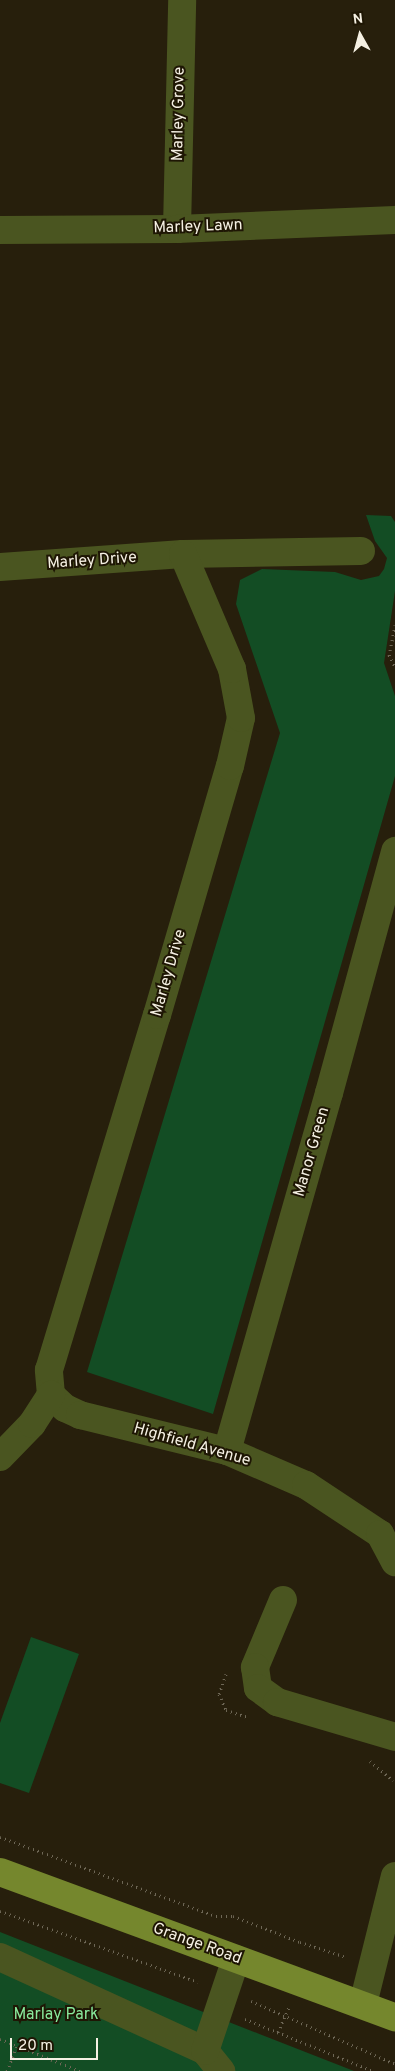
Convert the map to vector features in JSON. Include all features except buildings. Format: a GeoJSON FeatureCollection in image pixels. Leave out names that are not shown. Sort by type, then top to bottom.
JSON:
{"type":"FeatureCollection","features":[{"type":"Feature","properties":{"kind":"main road","name":"Grange Road"},"geometry":{"type":"LineString","coordinates":[[0,1872],[395,2017]]}},
{"type":"Feature","properties":{"kind":"street","name":"Marley Grove"},"geometry":{"type":"LineString","coordinates":[[176,229],[182,0]]}},
{"type":"Feature","properties":{"kind":"street","name":"Marley Lawn"},"geometry":{"type":"LineString","coordinates":[[0,230],[176,229],[395,220]]}},
{"type":"Feature","properties":{"kind":"street","name":"Marley Drive"},"geometry":{"type":"LineString","coordinates":[[0,567],[183,554],[361,551]]}},
{"type":"Feature","properties":{"kind":"street","name":"Marley Drive"},"geometry":{"type":"LineString","coordinates":[[51,1396],[48,1370],[157,1015],[230,766],[241,718],[232,669],[183,554]]}},
{"type":"Feature","properties":{"kind":"street","name":"Manor Green"},"geometry":{"type":"LineString","coordinates":[[227,1451],[327,1102],[395,851]]}},
{"type":"Feature","properties":{"kind":"street","name":"Highfield Avenue"},"geometry":{"type":"LineString","coordinates":[[51,1396],[65,1408],[80,1415],[227,1451],[306,1486],[380,1534],[395,1562]]}},
{"type":"Feature","properties":{"kind":"street"},"geometry":{"type":"LineString","coordinates":[[0,1456],[32,1424],[51,1396]]}},
{"type":"Feature","properties":{"kind":"street"},"geometry":{"type":"LineString","coordinates":[[283,1600],[255,1667],[258,1688],[277,1702],[395,1737]]}},
{"type":"Feature","properties":{"kind":"street"},"geometry":{"type":"LineString","coordinates":[[363,2004],[395,1876]]}},
{"type":"Feature","properties":{"kind":"street"},"geometry":{"type":"LineString","coordinates":[[0,1956],[213,2061],[222,2000],[236,1959]]}},
{"type":"Feature","properties":{"kind":"path"},"geometry":{"type":"LineString","coordinates":[[395,624],[389,655],[395,667]]}},
{"type":"Feature","properties":{"kind":"path"},"geometry":{"type":"LineString","coordinates":[[0,1837],[216,1916],[233,1916],[300,1942],[352,1958]]}},
{"type":"Feature","properties":{"kind":"path"},"geometry":{"type":"LineString","coordinates":[[0,1911],[222,2000],[278,2032],[374,2071]]}},
{"type":"Feature","properties":{"kind":"path"},"geometry":{"type":"LineString","coordinates":[[310,1952],[312,1946]]}},
{"type":"Feature","properties":{"kind":"path"},"geometry":{"type":"LineString","coordinates":[[222,2000],[286,2015],[395,2064]]}},
{"type":"Feature","properties":{"kind":"path"},"geometry":{"type":"LineString","coordinates":[[278,2032],[286,2015]]}},
{"type":"Feature","properties":{"kind":"path"},"geometry":{"type":"LineString","coordinates":[[0,2039],[80,2071]]}},
{"type":"Feature","properties":{"kind":"path"},"geometry":{"type":"LineString","coordinates":[[7,2071],[17,2046]]}},
{"type":"Feature","properties":{"kind":"green space"},"geometry":{"type":"Polygon","coordinates":[[[366,515],[391,516],[395,522],[395,591],[384,663],[395,696],[395,776],[213,1414],[87,1372],[280,733],[236,604],[240,580],[262,569],[335,572],[361,580],[379,576],[384,569],[387,558],[375,541],[366,515]]]}},
{"type":"Feature","properties":{"kind":"green space"},"geometry":{"type":"Polygon","coordinates":[[[31,1637],[79,1654],[29,1793],[0,1783],[0,1723],[31,1637]]]}},
{"type":"Feature","properties":{"kind":"green space","name":"Marlay Park"},"geometry":{"type":"Polygon","coordinates":[[[0,1932],[216,2017],[354,2071],[0,2071],[0,1932]]]}}]}
